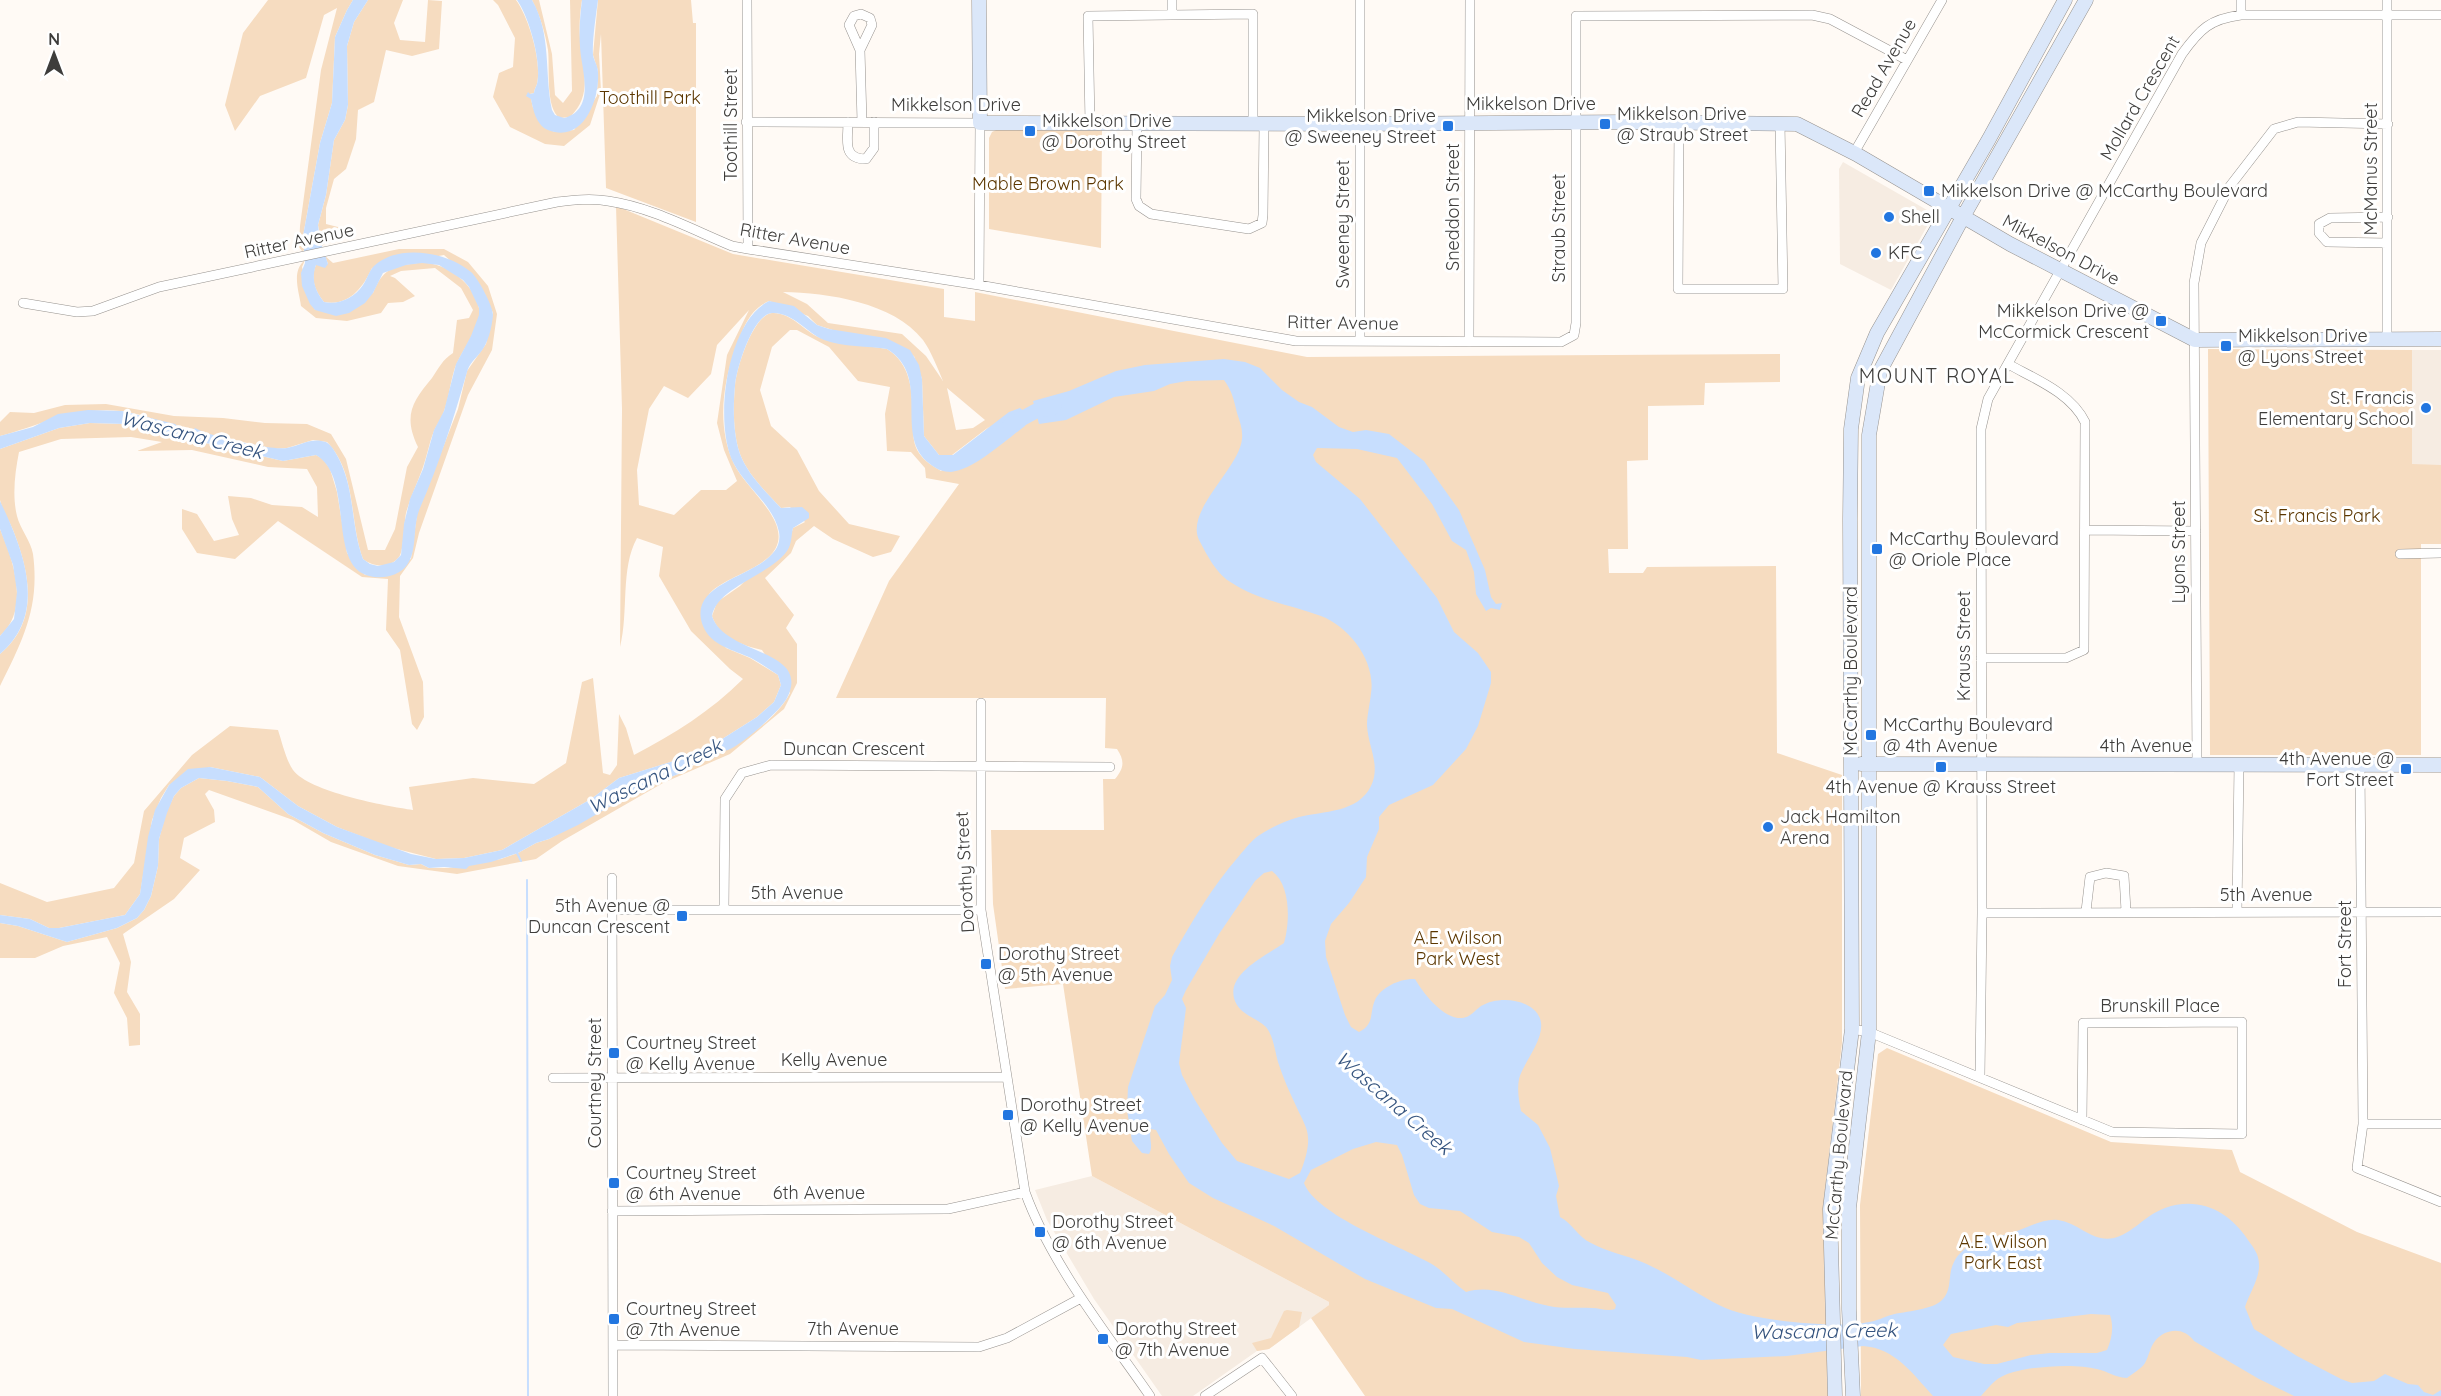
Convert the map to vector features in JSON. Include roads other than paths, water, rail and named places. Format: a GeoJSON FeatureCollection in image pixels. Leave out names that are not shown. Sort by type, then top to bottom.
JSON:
{"type":"FeatureCollection","features":[{"type":"Feature","properties":{"kind":"main road"},"geometry":{"type":"LineString","coordinates":[[979,0],[980,123]]}},
{"type":"Feature","properties":{"kind":"main road","name":"McCarthy Boulevard"},"geometry":{"type":"LineString","coordinates":[[1835,1396],[1830,1209],[1852,1029],[1851,429],[1858,378],[1877,333],[2065,0]]}},
{"type":"Feature","properties":{"kind":"main road","name":"McCarthy Boulevard"},"geometry":{"type":"LineString","coordinates":[[1852,1396],[1849,1208],[1869,1032],[1869,435],[1880,371],[1963,217],[2086,0]]}},
{"type":"Feature","properties":{"kind":"main road","name":"Mikkelson Drive"},"geometry":{"type":"LineString","coordinates":[[980,123],[1679,122],[1797,124],[1854,153],[2060,271],[2195,340],[2441,339]]}},
{"type":"Feature","properties":{"kind":"main road","name":"4th Avenue"},"geometry":{"type":"LineString","coordinates":[[1851,764],[2441,765]]}},
{"type":"Feature","properties":{"kind":"street","name":"Toothill Street"},"geometry":{"type":"LineString","coordinates":[[747,0],[748,249]]}},
{"type":"Feature","properties":{"kind":"street"},"geometry":{"type":"LineString","coordinates":[[1172,0],[1172,14]]}},
{"type":"Feature","properties":{"kind":"street","name":"Sweeney Street"},"geometry":{"type":"LineString","coordinates":[[1360,0],[1360,341]]}},
{"type":"Feature","properties":{"kind":"street","name":"Sneddon Street"},"geometry":{"type":"LineString","coordinates":[[1469,342],[1470,0]]}},
{"type":"Feature","properties":{"kind":"street","name":"Read Avenue"},"geometry":{"type":"LineString","coordinates":[[1854,153],[1942,0]]}},
{"type":"Feature","properties":{"kind":"street"},"geometry":{"type":"LineString","coordinates":[[2241,0],[2241,15]]}},
{"type":"Feature","properties":{"kind":"street","name":"McManus Street"},"geometry":{"type":"LineString","coordinates":[[2387,0],[2387,339]]}},
{"type":"Feature","properties":{"kind":"street"},"geometry":{"type":"LineString","coordinates":[[1090,124],[1088,16],[1253,14],[1262,223],[1249,229],[1151,214],[1143,210],[1136,199],[1137,124]]}},
{"type":"Feature","properties":{"kind":"street","name":"Straub Street"},"geometry":{"type":"LineString","coordinates":[[1574,335],[1576,314],[1576,16],[1812,15],[1830,19],[1907,60]]}},
{"type":"Feature","properties":{"kind":"street","name":"Mollard Crescent"},"geometry":{"type":"LineString","coordinates":[[2060,271],[2182,54],[2197,33],[2221,18],[2241,15],[2441,15]]}},
{"type":"Feature","properties":{"kind":"street"},"geometry":{"type":"LineString","coordinates":[[860,50],[862,122]]}},
{"type":"Feature","properties":{"kind":"street","name":"Mikkelson Drive"},"geometry":{"type":"LineString","coordinates":[[746,122],[980,123]]}},
{"type":"Feature","properties":{"kind":"street"},"geometry":{"type":"LineString","coordinates":[[848,122],[849,150],[851,156],[856,159],[866,159],[874,148],[874,122]]}},
{"type":"Feature","properties":{"kind":"street"},"geometry":{"type":"LineString","coordinates":[[1679,122],[1678,289],[1783,289],[1780,123]]}},
{"type":"Feature","properties":{"kind":"street","name":"Lyons Street"},"geometry":{"type":"LineString","coordinates":[[2197,764],[2194,283],[2201,243],[2230,186],[2274,129],[2298,122],[2388,124]]}},
{"type":"Feature","properties":{"kind":"street"},"geometry":{"type":"LineString","coordinates":[[979,285],[980,123]]}},
{"type":"Feature","properties":{"kind":"street","name":"Ritter Avenue"},"geometry":{"type":"LineString","coordinates":[[23,303],[77,312],[93,311],[159,286],[329,252],[557,202],[581,199],[609,201],[642,210],[732,246],[979,285],[1296,341],[1562,342],[1574,335]]}},
{"type":"Feature","properties":{"kind":"street"},"geometry":{"type":"LineString","coordinates":[[2387,243],[2327,242],[2319,233],[2319,224],[2330,218],[2388,217]]}},
{"type":"Feature","properties":{"kind":"street","name":"Krauss Street"},"geometry":{"type":"LineString","coordinates":[[1980,1077],[1981,429],[1988,399],[2060,271]]}},
{"type":"Feature","properties":{"kind":"street"},"geometry":{"type":"LineString","coordinates":[[1981,658],[2066,658],[2084,650],[2085,422],[2079,409],[2056,392],[2008,364]]}},
{"type":"Feature","properties":{"kind":"street"},"geometry":{"type":"LineString","coordinates":[[2086,530],[2196,531]]}},
{"type":"Feature","properties":{"kind":"street"},"geometry":{"type":"LineString","coordinates":[[2400,554],[2441,553]]}},
{"type":"Feature","properties":{"kind":"street","name":"Dorothy Street"},"geometry":{"type":"LineString","coordinates":[[981,703],[981,910],[1025,1192],[1042,1231],[1081,1298],[1150,1396]]}},
{"type":"Feature","properties":{"kind":"street"},"geometry":{"type":"LineString","coordinates":[[2237,912],[2239,764]]}},
{"type":"Feature","properties":{"kind":"street","name":"Duncan Crescent"},"geometry":{"type":"LineString","coordinates":[[724,910],[725,799],[742,773],[771,765],[1110,767]]}},
{"type":"Feature","properties":{"kind":"street","name":"Fort Street"},"geometry":{"type":"LineString","coordinates":[[2360,765],[2363,1124],[2357,1168],[2441,1202]]}},
{"type":"Feature","properties":{"kind":"street"},"geometry":{"type":"LineString","coordinates":[[2086,911],[2090,877],[2106,873],[2124,876],[2126,911]]}},
{"type":"Feature","properties":{"kind":"street","name":"Courtney Street"},"geometry":{"type":"LineString","coordinates":[[612,878],[613,1396]]}},
{"type":"Feature","properties":{"kind":"street","name":"5th Avenue"},"geometry":{"type":"LineString","coordinates":[[612,910],[981,910]]}},
{"type":"Feature","properties":{"kind":"street","name":"5th Avenue"},"geometry":{"type":"LineString","coordinates":[[1982,913],[2441,912]]}},
{"type":"Feature","properties":{"kind":"street","name":"Brunskill Place"},"geometry":{"type":"LineString","coordinates":[[1852,1029],[1869,1032],[1980,1077],[2082,1120],[2112,1132],[2242,1134],[2242,1022],[2083,1023],[2082,1120]]}},
{"type":"Feature","properties":{"kind":"street","name":"Kelly Avenue"},"geometry":{"type":"LineString","coordinates":[[554,1078],[1006,1077]]}},
{"type":"Feature","properties":{"kind":"street"},"geometry":{"type":"LineString","coordinates":[[2363,1124],[2441,1124]]}},
{"type":"Feature","properties":{"kind":"street","name":"6th Avenue"},"geometry":{"type":"LineString","coordinates":[[612,1211],[948,1209],[1025,1192]]}},
{"type":"Feature","properties":{"kind":"street","name":"7th Avenue"},"geometry":{"type":"LineString","coordinates":[[613,1345],[979,1347],[1007,1338],[1081,1298]]}},
{"type":"Feature","properties":{"kind":"street"},"geometry":{"type":"LineString","coordinates":[[1205,1396],[1262,1358],[1292,1396]]}},
{"type":"Feature","properties":{"kind":"water"},"geometry":{"type":"Polygon","coordinates":[[[353,0],[368,0],[354,22],[347,46],[348,105],[345,120],[334,140],[326,195],[318,225],[328,264],[325,268],[316,265],[314,280],[318,294],[324,302],[341,301],[351,297],[359,290],[372,268],[384,259],[396,254],[423,253],[449,259],[471,272],[485,292],[493,315],[491,330],[485,345],[468,369],[446,441],[418,515],[413,552],[403,569],[394,575],[383,577],[366,575],[354,567],[344,537],[334,481],[328,466],[316,455],[283,461],[125,424],[90,423],[59,428],[0,449],[0,436],[33,427],[58,414],[88,410],[122,411],[175,424],[179,427],[193,430],[195,428],[225,438],[269,447],[287,448],[311,441],[326,442],[336,453],[345,473],[356,535],[363,559],[378,566],[394,562],[401,555],[404,524],[410,499],[423,469],[434,430],[444,411],[456,364],[471,336],[479,315],[479,308],[463,280],[439,265],[422,263],[406,265],[383,273],[365,303],[349,313],[336,316],[315,310],[302,286],[301,273],[305,263],[303,236],[320,143],[332,103],[335,37],[353,0]]]}},
{"type":"Feature","properties":{"kind":"water"},"geometry":{"type":"Polygon","coordinates":[[[517,0],[532,0],[538,13],[545,40],[552,110],[555,115],[564,118],[581,106],[584,97],[580,41],[582,0],[598,0],[593,49],[598,72],[596,95],[587,117],[571,131],[560,133],[544,128],[536,116],[531,99],[526,96],[528,92],[534,93],[538,64],[530,28],[517,0]]]}},
{"type":"Feature","properties":{"kind":"water"},"geometry":{"type":"Polygon","coordinates":[[[769,301],[794,306],[817,325],[886,338],[910,350],[919,365],[922,379],[924,436],[939,455],[953,455],[1009,412],[1020,408],[1026,413],[1028,419],[1025,426],[970,466],[951,472],[940,470],[930,464],[919,452],[914,438],[908,375],[900,361],[887,349],[824,340],[793,319],[780,314],[772,313],[758,322],[747,343],[736,378],[734,411],[740,454],[753,476],[781,508],[802,507],[809,513],[809,518],[793,528],[789,548],[779,560],[723,597],[712,616],[720,629],[732,638],[777,661],[788,670],[791,682],[787,698],[777,711],[735,747],[715,754],[714,758],[682,768],[681,773],[642,788],[549,839],[518,853],[469,866],[466,869],[429,868],[421,864],[409,865],[375,855],[323,833],[288,814],[258,787],[199,778],[181,788],[174,796],[159,839],[158,866],[151,896],[137,918],[117,928],[67,942],[18,926],[0,923],[0,915],[30,919],[49,928],[59,928],[125,915],[140,894],[148,837],[155,810],[169,785],[188,769],[210,767],[260,777],[298,806],[337,827],[411,854],[436,859],[464,858],[502,850],[591,799],[619,778],[693,755],[757,717],[774,702],[781,685],[778,675],[751,658],[724,647],[711,638],[703,626],[701,609],[708,596],[720,585],[768,558],[777,547],[779,532],[776,523],[766,505],[734,464],[728,447],[725,425],[727,376],[733,352],[742,330],[754,312],[769,301]]]}},
{"type":"Feature","properties":{"kind":"water"},"geometry":{"type":"Polygon","coordinates":[[[1224,359],[1245,362],[1260,368],[1282,390],[1299,402],[1312,407],[1339,427],[1353,432],[1366,430],[1389,434],[1424,461],[1459,510],[1485,570],[1491,597],[1496,604],[1502,603],[1500,610],[1491,608],[1486,611],[1476,594],[1474,572],[1466,550],[1452,541],[1432,504],[1397,458],[1357,449],[1317,448],[1313,455],[1316,462],[1360,499],[1437,598],[1454,632],[1478,653],[1491,672],[1491,683],[1478,726],[1466,749],[1433,785],[1389,805],[1379,817],[1379,829],[1367,857],[1366,877],[1349,903],[1331,924],[1325,941],[1326,957],[1345,1015],[1351,1027],[1359,1032],[1370,1022],[1373,1005],[1378,995],[1392,984],[1410,979],[1415,979],[1441,1010],[1455,1017],[1468,1016],[1487,1003],[1501,1000],[1515,1001],[1533,1009],[1539,1017],[1540,1034],[1519,1079],[1521,1111],[1538,1125],[1550,1148],[1559,1186],[1556,1196],[1560,1217],[1582,1237],[1603,1249],[1652,1267],[1711,1301],[1734,1311],[1772,1320],[1836,1325],[1872,1321],[1938,1303],[1948,1291],[1954,1262],[1979,1232],[1988,1236],[1998,1236],[2048,1220],[2058,1220],[2106,1239],[2127,1233],[2151,1215],[2165,1208],[2190,1204],[2201,1205],[2232,1221],[2257,1254],[2258,1275],[2245,1307],[2254,1329],[2297,1356],[2352,1383],[2374,1381],[2385,1374],[2408,1384],[2418,1385],[2424,1392],[2433,1395],[2441,1390],[2441,1396],[2294,1396],[2259,1379],[2180,1331],[2159,1337],[2152,1346],[2145,1363],[2127,1378],[2088,1367],[2038,1368],[2001,1377],[1981,1396],[1933,1396],[1903,1363],[1885,1352],[1863,1346],[1787,1356],[1701,1360],[1575,1349],[1524,1342],[1452,1309],[1436,1308],[1365,1279],[1274,1226],[1213,1198],[1189,1183],[1156,1130],[1151,1129],[1149,1154],[1142,1153],[1132,1141],[1127,1110],[1128,1087],[1155,1006],[1165,995],[1172,980],[1170,966],[1172,957],[1195,917],[1220,880],[1255,838],[1299,817],[1339,809],[1358,801],[1371,786],[1375,771],[1367,725],[1371,681],[1369,669],[1359,647],[1342,628],[1332,621],[1254,594],[1227,579],[1213,564],[1199,540],[1197,528],[1199,516],[1239,451],[1242,439],[1234,400],[1224,380],[1187,381],[1170,384],[1154,391],[1114,397],[1066,420],[1039,424],[1033,401],[1069,391],[1116,371],[1145,365],[1224,359]],[[1272,871],[1264,873],[1255,881],[1219,934],[1186,990],[1182,999],[1186,1008],[1179,1063],[1182,1075],[1195,1100],[1222,1143],[1237,1161],[1289,1179],[1300,1173],[1303,1165],[1308,1146],[1307,1130],[1282,1074],[1268,1030],[1240,1009],[1233,995],[1235,985],[1247,968],[1284,943],[1288,915],[1286,894],[1283,885],[1272,871]],[[1376,1142],[1353,1149],[1311,1170],[1304,1183],[1312,1195],[1341,1218],[1430,1263],[1466,1292],[1498,1291],[1554,1307],[1615,1309],[1616,1305],[1608,1293],[1572,1285],[1557,1277],[1542,1263],[1529,1243],[1519,1237],[1492,1232],[1460,1211],[1429,1208],[1420,1204],[1414,1195],[1397,1145],[1376,1142]],[[2091,1314],[2017,1323],[2008,1327],[1996,1325],[1951,1334],[1943,1345],[1953,1357],[1984,1364],[1997,1364],[2031,1355],[2097,1353],[2107,1350],[2112,1332],[2110,1315],[2091,1314]]]}},
{"type":"Feature","properties":{"kind":"water"},"geometry":{"type":"Polygon","coordinates":[[[0,501],[17,539],[23,560],[28,600],[24,620],[15,638],[0,654],[0,636],[14,619],[17,592],[13,565],[0,529],[0,501]]]}},
{"type":"Feature","properties":{"kind":"waterway","name":"Wascana Creek"},"geometry":{"type":"LineString","coordinates":[[1010,425],[1036,411],[1054,407]]}},
{"type":"Feature","properties":{"kind":"waterway"},"geometry":{"type":"LineString","coordinates":[[517,853],[521,861]]}},
{"type":"Feature","properties":{"kind":"waterway"},"geometry":{"type":"LineString","coordinates":[[527,880],[528,1396]]}},
{"type":"Feature","properties":{"kind":"place","name":"Mikkelson Drive @ Straub Street"},"geometry":{"type":"Point","coordinates":[1605,124]}},
{"type":"Feature","properties":{"kind":"place","name":"Mikkelson Drive @ Sweeney Street"},"geometry":{"type":"Point","coordinates":[1448,126]}},
{"type":"Feature","properties":{"kind":"place","name":"Mikkelson Drive @ Dorothy Street"},"geometry":{"type":"Point","coordinates":[1030,131]}},
{"type":"Feature","properties":{"kind":"place","name":"Mikkelson Drive @ McCarthy Boulevard"},"geometry":{"type":"Point","coordinates":[1929,191]}},
{"type":"Feature","properties":{"kind":"place","name":"Shell"},"geometry":{"type":"Point","coordinates":[1889,217]}},
{"type":"Feature","properties":{"kind":"place","name":"KFC"},"geometry":{"type":"Point","coordinates":[1876,253]}},
{"type":"Feature","properties":{"kind":"place","name":"Mikkelson Drive @ McCormick Crescent"},"geometry":{"type":"Point","coordinates":[2161,321]}},
{"type":"Feature","properties":{"kind":"place","name":"Mikkelson Drive @ Lyons Street"},"geometry":{"type":"Point","coordinates":[2226,346]}},
{"type":"Feature","properties":{"kind":"place","name":"St. Francis Elementary School"},"geometry":{"type":"Point","coordinates":[2426,408]}},
{"type":"Feature","properties":{"kind":"place","name":"McCarthy Boulevard @ Oriole Place"},"geometry":{"type":"Point","coordinates":[1877,549]}},
{"type":"Feature","properties":{"kind":"place","name":"McCarthy Boulevard @ 4th Avenue"},"geometry":{"type":"Point","coordinates":[1871,735]}},
{"type":"Feature","properties":{"kind":"place","name":"4th Avenue @ Krauss Street"},"geometry":{"type":"Point","coordinates":[1941,767]}},
{"type":"Feature","properties":{"kind":"place","name":"4th Avenue @ Fort Street"},"geometry":{"type":"Point","coordinates":[2406,769]}},
{"type":"Feature","properties":{"kind":"place","name":"Jack Hamilton Arena"},"geometry":{"type":"Point","coordinates":[1768,827]}},
{"type":"Feature","properties":{"kind":"place","name":"5th Avenue @ Duncan Crescent"},"geometry":{"type":"Point","coordinates":[682,916]}},
{"type":"Feature","properties":{"kind":"place","name":"Dorothy Street @ 5th Avenue"},"geometry":{"type":"Point","coordinates":[986,964]}},
{"type":"Feature","properties":{"kind":"place","name":"Courtney Street @ Kelly Avenue"},"geometry":{"type":"Point","coordinates":[614,1053]}},
{"type":"Feature","properties":{"kind":"place","name":"Dorothy Street @ Kelly Avenue"},"geometry":{"type":"Point","coordinates":[1008,1115]}},
{"type":"Feature","properties":{"kind":"place","name":"Courtney Street @ 6th Avenue"},"geometry":{"type":"Point","coordinates":[614,1183]}},
{"type":"Feature","properties":{"kind":"place","name":"Dorothy Street @ 6th Avenue"},"geometry":{"type":"Point","coordinates":[1040,1232]}},
{"type":"Feature","properties":{"kind":"place","name":"Courtney Street @ 7th Avenue"},"geometry":{"type":"Point","coordinates":[614,1319]}},
{"type":"Feature","properties":{"kind":"place","name":"Dorothy Street @ 7th Avenue"},"geometry":{"type":"Point","coordinates":[1103,1339]}},
{"type":"Feature","properties":{"kind":"district","name":"MOUNT ROYAL"},"geometry":{"type":"Point","coordinates":[1937,376]}},
{"type":"Feature","properties":{"kind":"park label","name":"Toothill Park"},"geometry":{"type":"Point","coordinates":[650,98]}},
{"type":"Feature","properties":{"kind":"park label","name":"Mable Brown Park"},"geometry":{"type":"Point","coordinates":[1048,184]}},
{"type":"Feature","properties":{"kind":"park label","name":"St. Francis Park"},"geometry":{"type":"Point","coordinates":[2317,516]}},
{"type":"Feature","properties":{"kind":"park label","name":"A.E. Wilson Park West"},"geometry":{"type":"Point","coordinates":[1458,948]}},
{"type":"Feature","properties":{"kind":"park label","name":"A.E. Wilson Park East"},"geometry":{"type":"Point","coordinates":[2003,1252]}}]}
